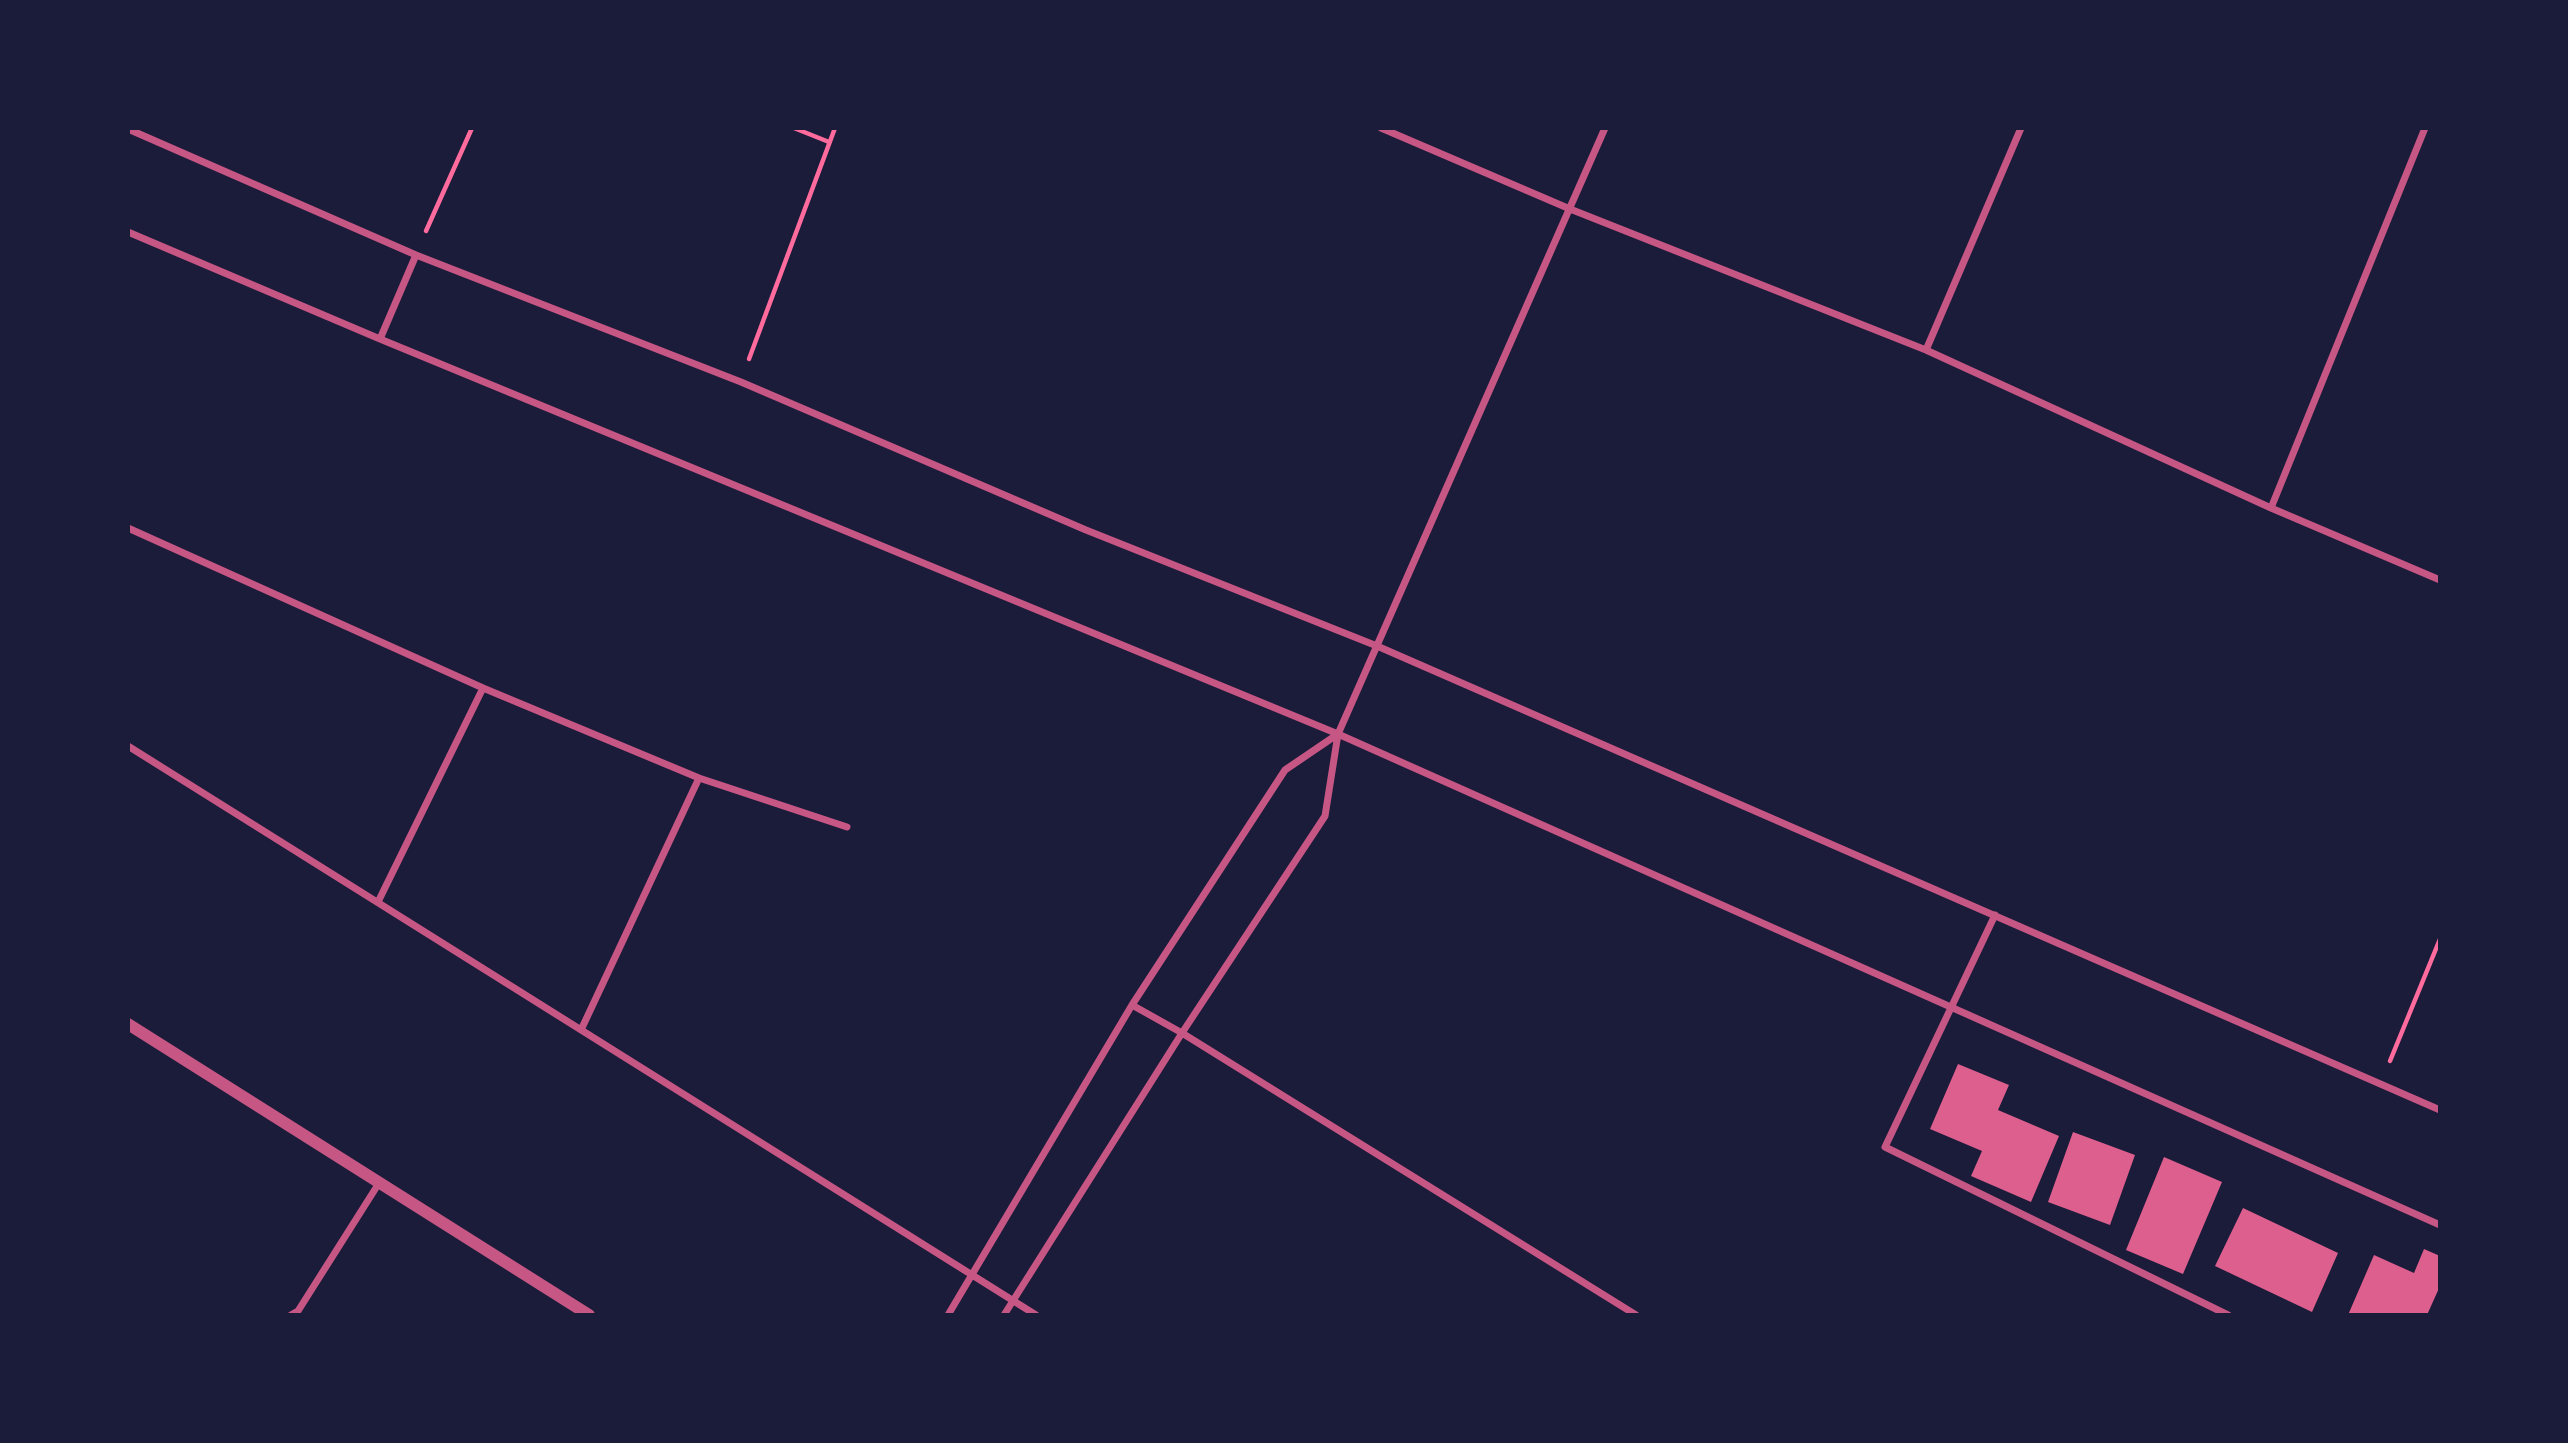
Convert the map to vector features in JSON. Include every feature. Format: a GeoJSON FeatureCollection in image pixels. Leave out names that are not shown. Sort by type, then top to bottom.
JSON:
{"type":"FeatureCollection","features":[{"type":"Feature","properties":{"kind":"street"},"geometry":{"type":"LineString","coordinates":[[1381,128],[1570,209],[1926,350],[2271,508],[2440,580]]}},
{"type":"Feature","properties":{"kind":"street"},"geometry":{"type":"LineString","coordinates":[[1004,1315],[1182,1033],[1325,816],[1338,734],[1605,128]]}},
{"type":"Feature","properties":{"kind":"street"},"geometry":{"type":"LineString","coordinates":[[1926,350],[2021,128]]}},
{"type":"Feature","properties":{"kind":"street"},"geometry":{"type":"LineString","coordinates":[[2271,508],[2426,128]]}},
{"type":"Feature","properties":{"kind":"street"},"geometry":{"type":"LineString","coordinates":[[128,129],[416,255],[741,383],[1086,530],[1377,646],[2440,1110]]}},
{"type":"Feature","properties":{"kind":"street"},"geometry":{"type":"LineString","coordinates":[[128,232],[380,339],[1338,734],[2440,1225]]}},
{"type":"Feature","properties":{"kind":"street"},"geometry":{"type":"LineString","coordinates":[[380,339],[416,255]]}},
{"type":"Feature","properties":{"kind":"street"},"geometry":{"type":"LineString","coordinates":[[128,528],[483,688],[699,778],[847,827]]}},
{"type":"Feature","properties":{"kind":"street"},"geometry":{"type":"LineString","coordinates":[[378,901],[483,688]]}},
{"type":"Feature","properties":{"kind":"street"},"geometry":{"type":"LineString","coordinates":[[948,1315],[1132,1005],[1285,770],[1338,734]]}},
{"type":"Feature","properties":{"kind":"street"},"geometry":{"type":"LineString","coordinates":[[128,746],[1035,1315]]}},
{"type":"Feature","properties":{"kind":"street"},"geometry":{"type":"LineString","coordinates":[[581,1030],[699,778]]}},
{"type":"Feature","properties":{"kind":"street"},"geometry":{"type":"LineString","coordinates":[[1995,915],[1885,1147],[2228,1315]]}},
{"type":"Feature","properties":{"kind":"street"},"geometry":{"type":"LineString","coordinates":[[1132,1005],[1182,1033],[1636,1315]]}},
{"type":"Feature","properties":{"kind":"street"},"geometry":{"type":"LineString","coordinates":[[128,1024],[589,1315]]}},
{"type":"Feature","properties":{"kind":"street"},"geometry":{"type":"LineString","coordinates":[[291,1315],[298,1311],[379,1183]]}},
{"type":"Feature","properties":{"kind":"path"},"geometry":{"type":"LineString","coordinates":[[416,255],[472,128]]}},
{"type":"Feature","properties":{"kind":"path"},"geometry":{"type":"LineString","coordinates":[[794,128],[829,142]]}},
{"type":"Feature","properties":{"kind":"path"},"geometry":{"type":"LineString","coordinates":[[741,383],[835,128]]}},
{"type":"Feature","properties":{"kind":"path"},"geometry":{"type":"LineString","coordinates":[[2380,1084],[2440,939]]}},
{"type":"Feature","properties":{"kind":"building"},"geometry":{"type":"Polygon","coordinates":[[[1958,1064],[2009,1085],[1998,1110],[2059,1136],[2031,1202],[1971,1176],[1982,1151],[1930,1129],[1958,1064]]]}},
{"type":"Feature","properties":{"kind":"building"},"geometry":{"type":"Polygon","coordinates":[[[2073,1132],[2135,1155],[2110,1225],[2048,1202],[2073,1132]]]}},
{"type":"Feature","properties":{"kind":"building"},"geometry":{"type":"Polygon","coordinates":[[[2164,1157],[2222,1182],[2183,1274],[2126,1250],[2164,1157]]]}},
{"type":"Feature","properties":{"kind":"building"},"geometry":{"type":"Polygon","coordinates":[[[2243,1208],[2338,1253],[2312,1312],[2215,1266],[2243,1208]]]}},
{"type":"Feature","properties":{"kind":"building"},"geometry":{"type":"Polygon","coordinates":[[[2424,1249],[2440,1256],[2440,1286],[2427,1315],[2348,1315],[2374,1255],[2414,1273],[2424,1249]]]}}]}
